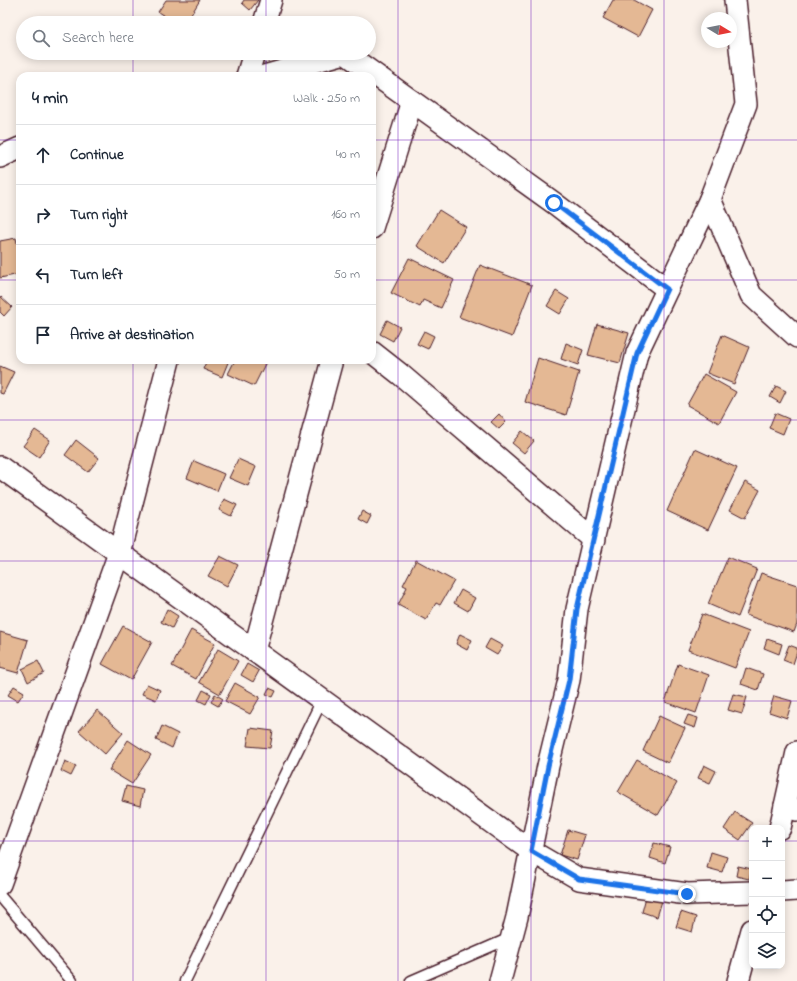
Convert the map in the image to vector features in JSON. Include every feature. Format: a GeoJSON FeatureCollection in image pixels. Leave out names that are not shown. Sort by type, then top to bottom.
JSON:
{"type":"FeatureCollection","features":[{"type":"Feature","properties":{"kind":"street"},"geometry":{"type":"LineString","coordinates":[[266,16],[271,0]]}},
{"type":"Feature","properties":{"kind":"street"},"geometry":{"type":"LineString","coordinates":[[500,981],[512,937],[548,766],[569,680],[577,609],[637,353],[710,199],[746,104],[735,0]]}},
{"type":"Feature","properties":{"kind":"street"},"geometry":{"type":"LineString","coordinates":[[248,72],[252,60]]}},
{"type":"Feature","properties":{"kind":"street"},"geometry":{"type":"LineString","coordinates":[[279,72],[323,60]]}},
{"type":"Feature","properties":{"kind":"street"},"geometry":{"type":"LineString","coordinates":[[354,60],[371,72]]}},
{"type":"Feature","properties":{"kind":"street"},"geometry":{"type":"LineString","coordinates":[[376,76],[554,203],[667,289]]}},
{"type":"Feature","properties":{"kind":"street"},"geometry":{"type":"LineString","coordinates":[[376,215],[412,101]]}},
{"type":"Feature","properties":{"kind":"street"},"geometry":{"type":"LineString","coordinates":[[0,157],[16,150]]}},
{"type":"Feature","properties":{"kind":"street"},"geometry":{"type":"LineString","coordinates":[[710,199],[750,295],[797,337]]}},
{"type":"Feature","properties":{"kind":"street"},"geometry":{"type":"LineString","coordinates":[[376,355],[594,540]]}},
{"type":"Feature","properties":{"kind":"street"},"geometry":{"type":"LineString","coordinates":[[0,884],[120,553],[168,364]]}},
{"type":"Feature","properties":{"kind":"street"},"geometry":{"type":"LineString","coordinates":[[254,651],[331,364]]}},
{"type":"Feature","properties":{"kind":"street"},"geometry":{"type":"LineString","coordinates":[[0,467],[531,851],[579,879],[687,894],[749,892]]}},
{"type":"Feature","properties":{"kind":"street"},"geometry":{"type":"LineString","coordinates":[[782,825],[791,808],[797,752]]}},
{"type":"Feature","properties":{"kind":"street"},"geometry":{"type":"LineString","coordinates":[[785,891],[797,890]]}},
{"type":"Feature","properties":{"kind":"street"},"geometry":{"type":"LineString","coordinates":[[738,981],[751,933]]}},
{"type":"Feature","properties":{"kind":"lane"},"geometry":{"type":"LineString","coordinates":[[185,981],[322,700]]}},
{"type":"Feature","properties":{"kind":"lane"},"geometry":{"type":"LineString","coordinates":[[0,896],[72,981]]}},
{"type":"Feature","properties":{"kind":"lane"},"geometry":{"type":"LineString","coordinates":[[411,981],[512,937]]}},
{"type":"Feature","properties":{"kind":"building"},"geometry":{"type":"Polygon","coordinates":[[[166,0],[200,0],[190,16],[164,16],[158,12],[166,0]]]}},
{"type":"Feature","properties":{"kind":"building"},"geometry":{"type":"Polygon","coordinates":[[[244,0],[258,0],[250,10],[242,3],[244,0]]]}},
{"type":"Feature","properties":{"kind":"building"},"geometry":{"type":"Polygon","coordinates":[[[613,0],[634,0],[652,10],[638,37],[603,18],[613,0]]]}},
{"type":"Feature","properties":{"kind":"building"},"geometry":{"type":"Polygon","coordinates":[[[439,210],[466,227],[444,263],[417,246],[439,210]]]}},
{"type":"Feature","properties":{"kind":"building"},"geometry":{"type":"Polygon","coordinates":[[[16,238],[16,275],[0,278],[0,241],[16,238]]]}},
{"type":"Feature","properties":{"kind":"building"},"geometry":{"type":"Polygon","coordinates":[[[409,258],[454,280],[441,308],[423,300],[420,307],[391,293],[409,258]]]}},
{"type":"Feature","properties":{"kind":"building"},"geometry":{"type":"Polygon","coordinates":[[[480,265],[532,285],[512,337],[459,317],[480,265]]]}},
{"type":"Feature","properties":{"kind":"building"},"geometry":{"type":"Polygon","coordinates":[[[556,291],[569,299],[560,314],[547,306],[556,291]]]}},
{"type":"Feature","properties":{"kind":"building"},"geometry":{"type":"Polygon","coordinates":[[[1,297],[12,307],[4,316],[0,312],[1,297]]]}},
{"type":"Feature","properties":{"kind":"building"},"geometry":{"type":"Polygon","coordinates":[[[387,320],[400,327],[393,341],[380,334],[387,320]]]}},
{"type":"Feature","properties":{"kind":"building"},"geometry":{"type":"Polygon","coordinates":[[[597,324],[629,333],[620,363],[588,355],[597,324]]]}},
{"type":"Feature","properties":{"kind":"building"},"geometry":{"type":"Polygon","coordinates":[[[424,331],[434,336],[428,349],[417,344],[424,331]]]}},
{"type":"Feature","properties":{"kind":"building"},"geometry":{"type":"Polygon","coordinates":[[[722,335],[749,347],[734,384],[707,373],[722,335]]]}},
{"type":"Feature","properties":{"kind":"building"},"geometry":{"type":"Polygon","coordinates":[[[566,343],[583,350],[578,365],[561,359],[566,343]]]}},
{"type":"Feature","properties":{"kind":"building"},"geometry":{"type":"Polygon","coordinates":[[[538,358],[579,372],[566,415],[525,402],[538,358]]]}},
{"type":"Feature","properties":{"kind":"building"},"geometry":{"type":"Polygon","coordinates":[[[205,364],[227,364],[222,377],[203,369],[205,364]]]}},
{"type":"Feature","properties":{"kind":"building"},"geometry":{"type":"Polygon","coordinates":[[[233,364],[265,364],[254,386],[228,374],[233,364]]]}},
{"type":"Feature","properties":{"kind":"building"},"geometry":{"type":"Polygon","coordinates":[[[0,366],[14,372],[3,394],[0,393],[0,366]]]}},
{"type":"Feature","properties":{"kind":"building"},"geometry":{"type":"Polygon","coordinates":[[[704,374],[736,392],[719,423],[687,405],[704,374]]]}},
{"type":"Feature","properties":{"kind":"building"},"geometry":{"type":"Polygon","coordinates":[[[776,386],[786,391],[780,403],[770,397],[776,386]]]}},
{"type":"Feature","properties":{"kind":"building"},"geometry":{"type":"Polygon","coordinates":[[[775,413],[789,419],[783,434],[769,428],[775,413]]]}},
{"type":"Feature","properties":{"kind":"building"},"geometry":{"type":"Polygon","coordinates":[[[499,414],[506,422],[499,429],[491,422],[499,414]]]}},
{"type":"Feature","properties":{"kind":"building"},"geometry":{"type":"Polygon","coordinates":[[[35,430],[50,440],[39,457],[23,446],[35,430]]]}},
{"type":"Feature","properties":{"kind":"building"},"geometry":{"type":"Polygon","coordinates":[[[522,431],[534,441],[524,453],[512,443],[522,431]]]}},
{"type":"Feature","properties":{"kind":"building"},"geometry":{"type":"Polygon","coordinates":[[[76,440],[99,458],[88,472],[65,455],[76,440]]]}},
{"type":"Feature","properties":{"kind":"building"},"geometry":{"type":"Polygon","coordinates":[[[695,449],[737,468],[708,530],[667,511],[695,449]]]}},
{"type":"Feature","properties":{"kind":"building"},"geometry":{"type":"Polygon","coordinates":[[[238,459],[256,467],[248,486],[229,478],[238,459]]]}},
{"type":"Feature","properties":{"kind":"building"},"geometry":{"type":"Polygon","coordinates":[[[194,461],[224,474],[217,491],[187,478],[194,461]]]}},
{"type":"Feature","properties":{"kind":"building"},"geometry":{"type":"Polygon","coordinates":[[[745,482],[760,490],[745,518],[730,510],[745,482]]]}},
{"type":"Feature","properties":{"kind":"building"},"geometry":{"type":"Polygon","coordinates":[[[224,499],[237,505],[231,516],[219,510],[224,499]]]}},
{"type":"Feature","properties":{"kind":"building"},"geometry":{"type":"Polygon","coordinates":[[[362,511],[371,516],[367,524],[358,519],[362,511]]]}},
{"type":"Feature","properties":{"kind":"building"},"geometry":{"type":"Polygon","coordinates":[[[220,556],[238,565],[227,586],[208,576],[220,556]]]}},
{"type":"Feature","properties":{"kind":"building"},"geometry":{"type":"Polygon","coordinates":[[[728,557],[757,569],[738,617],[708,604],[728,557]]]}},
{"type":"Feature","properties":{"kind":"building"},"geometry":{"type":"Polygon","coordinates":[[[416,560],[454,581],[440,605],[436,603],[426,620],[398,605],[407,587],[403,585],[416,560]]]}},
{"type":"Feature","properties":{"kind":"building"},"geometry":{"type":"Polygon","coordinates":[[[761,573],[797,585],[797,624],[794,632],[746,615],[761,573]]]}},
{"type":"Feature","properties":{"kind":"building"},"geometry":{"type":"Polygon","coordinates":[[[461,590],[475,598],[468,611],[454,603],[461,590]]]}},
{"type":"Feature","properties":{"kind":"building"},"geometry":{"type":"Polygon","coordinates":[[[167,609],[178,616],[172,628],[161,622],[167,609]]]}},
{"type":"Feature","properties":{"kind":"building"},"geometry":{"type":"Polygon","coordinates":[[[702,614],[749,632],[735,668],[688,650],[702,614]]]}},
{"type":"Feature","properties":{"kind":"building"},"geometry":{"type":"Polygon","coordinates":[[[123,626],[152,642],[131,680],[102,664],[123,626]]]}},
{"type":"Feature","properties":{"kind":"building"},"geometry":{"type":"Polygon","coordinates":[[[191,630],[215,643],[196,679],[172,666],[191,630]]]}},
{"type":"Feature","properties":{"kind":"building"},"geometry":{"type":"Polygon","coordinates":[[[0,632],[28,640],[18,673],[0,668],[0,632]]]}},
{"type":"Feature","properties":{"kind":"building"},"geometry":{"type":"Polygon","coordinates":[[[460,634],[472,640],[467,650],[456,644],[460,634]]]}},
{"type":"Feature","properties":{"kind":"building"},"geometry":{"type":"Polygon","coordinates":[[[490,639],[503,646],[497,655],[485,648],[490,639]]]}},
{"type":"Feature","properties":{"kind":"building"},"geometry":{"type":"Polygon","coordinates":[[[767,639],[782,644],[779,654],[764,648],[767,639]]]}},
{"type":"Feature","properties":{"kind":"building"},"geometry":{"type":"Polygon","coordinates":[[[789,645],[797,648],[793,664],[783,660],[789,645]]]}},
{"type":"Feature","properties":{"kind":"building"},"geometry":{"type":"Polygon","coordinates":[[[218,649],[238,661],[220,694],[199,682],[218,649]]]}},
{"type":"Feature","properties":{"kind":"building"},"geometry":{"type":"Polygon","coordinates":[[[38,661],[44,673],[28,682],[22,669],[38,661]]]}},
{"type":"Feature","properties":{"kind":"building"},"geometry":{"type":"Polygon","coordinates":[[[247,664],[259,671],[253,682],[241,675],[247,664]]]}},
{"type":"Feature","properties":{"kind":"building"},"geometry":{"type":"Polygon","coordinates":[[[678,664],[709,675],[696,713],[665,702],[678,664]]]}},
{"type":"Feature","properties":{"kind":"building"},"geometry":{"type":"Polygon","coordinates":[[[746,668],[763,674],[758,690],[741,684],[746,668]]]}},
{"type":"Feature","properties":{"kind":"building"},"geometry":{"type":"Polygon","coordinates":[[[235,683],[260,697],[250,714],[225,701],[235,683]]]}},
{"type":"Feature","properties":{"kind":"building"},"geometry":{"type":"Polygon","coordinates":[[[147,684],[160,690],[156,700],[142,694],[147,684]]]}},
{"type":"Feature","properties":{"kind":"building"},"geometry":{"type":"Polygon","coordinates":[[[14,686],[24,692],[18,701],[8,695],[14,686]]]}},
{"type":"Feature","properties":{"kind":"building"},"geometry":{"type":"Polygon","coordinates":[[[269,688],[276,691],[273,697],[266,694],[269,688]]]}},
{"type":"Feature","properties":{"kind":"building"},"geometry":{"type":"Polygon","coordinates":[[[203,690],[211,694],[206,704],[198,700],[203,690]]]}},
{"type":"Feature","properties":{"kind":"building"},"geometry":{"type":"Polygon","coordinates":[[[215,694],[223,699],[218,706],[211,702],[215,694]]]}},
{"type":"Feature","properties":{"kind":"building"},"geometry":{"type":"Polygon","coordinates":[[[733,694],[747,697],[742,714],[728,710],[733,694]]]}},
{"type":"Feature","properties":{"kind":"building"},"geometry":{"type":"Polygon","coordinates":[[[774,696],[792,701],[787,718],[769,712],[774,696]]]}},
{"type":"Feature","properties":{"kind":"building"},"geometry":{"type":"Polygon","coordinates":[[[97,710],[123,733],[105,754],[79,731],[97,710]]]}},
{"type":"Feature","properties":{"kind":"building"},"geometry":{"type":"Polygon","coordinates":[[[688,715],[698,718],[695,728],[684,724],[688,715]]]}},
{"type":"Feature","properties":{"kind":"building"},"geometry":{"type":"Polygon","coordinates":[[[659,716],[685,728],[668,763],[643,751],[659,716]]]}},
{"type":"Feature","properties":{"kind":"building"},"geometry":{"type":"Polygon","coordinates":[[[162,726],[178,734],[172,748],[156,740],[162,726]]]}},
{"type":"Feature","properties":{"kind":"building"},"geometry":{"type":"Polygon","coordinates":[[[250,728],[273,731],[270,748],[247,746],[250,728]]]}},
{"type":"Feature","properties":{"kind":"building"},"geometry":{"type":"Polygon","coordinates":[[[128,740],[151,755],[132,784],[109,770],[128,740]]]}},
{"type":"Feature","properties":{"kind":"building"},"geometry":{"type":"Polygon","coordinates":[[[637,760],[677,783],[658,815],[618,792],[637,760]]]}},
{"type":"Feature","properties":{"kind":"building"},"geometry":{"type":"Polygon","coordinates":[[[65,761],[76,766],[71,776],[61,771],[65,761]]]}},
{"type":"Feature","properties":{"kind":"building"},"geometry":{"type":"Polygon","coordinates":[[[704,765],[716,771],[710,783],[698,778],[704,765]]]}},
{"type":"Feature","properties":{"kind":"building"},"geometry":{"type":"Polygon","coordinates":[[[126,786],[143,790],[140,806],[122,801],[126,786]]]}},
{"type":"Feature","properties":{"kind":"building"},"geometry":{"type":"Polygon","coordinates":[[[735,812],[752,823],[749,825],[740,840],[724,829],[735,812]]]}},
{"type":"Feature","properties":{"kind":"building"},"geometry":{"type":"Polygon","coordinates":[[[568,830],[585,835],[577,860],[560,855],[568,830]]]}},
{"type":"Feature","properties":{"kind":"building"},"geometry":{"type":"Polygon","coordinates":[[[654,843],[670,847],[665,863],[650,858],[654,843]]]}},
{"type":"Feature","properties":{"kind":"building"},"geometry":{"type":"Polygon","coordinates":[[[711,852],[727,857],[722,872],[707,868],[711,852]]]}},
{"type":"Feature","properties":{"kind":"building"},"geometry":{"type":"Polygon","coordinates":[[[738,866],[749,868],[749,879],[736,876],[738,866]]]}},
{"type":"Feature","properties":{"kind":"building"},"geometry":{"type":"Polygon","coordinates":[[[646,897],[662,901],[657,917],[642,912],[646,897]]]}},
{"type":"Feature","properties":{"kind":"building"},"geometry":{"type":"Polygon","coordinates":[[[681,912],[696,917],[692,932],[676,927],[681,912]]]}},
{"type":"Feature","properties":{"kind":"route"},"geometry":{"type":"LineString","coordinates":[[554,203],[667,289],[637,353],[577,609],[569,680],[548,766],[531,851],[579,879],[687,894]]}}]}
